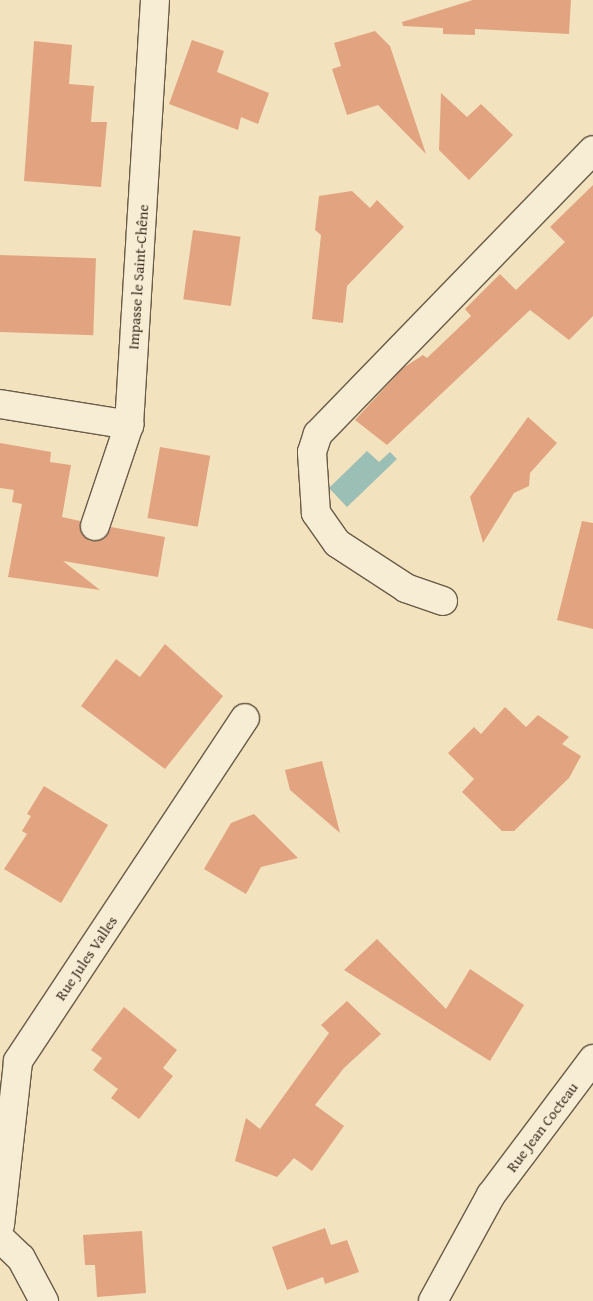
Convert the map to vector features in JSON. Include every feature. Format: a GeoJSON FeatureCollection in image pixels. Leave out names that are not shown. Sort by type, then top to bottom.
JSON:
{"type":"FeatureCollection","features":[{"type":"Feature","properties":{"kind":"street","name":"Impasse le Saint-Chêne"},"geometry":{"type":"LineString","coordinates":[[95,526],[129,425],[155,0]]}},
{"type":"Feature","properties":{"kind":"street"},"geometry":{"type":"LineString","coordinates":[[443,601],[406,588],[337,543],[316,513],[312,452],[318,434],[593,150]]}},
{"type":"Feature","properties":{"kind":"street"},"geometry":{"type":"LineString","coordinates":[[0,404],[129,425]]}},
{"type":"Feature","properties":{"kind":"street","name":"Rue Jules Valles"},"geometry":{"type":"LineString","coordinates":[[0,1225],[18,1061],[245,718]]}},
{"type":"Feature","properties":{"kind":"street","name":"Rue Jean Cocteau"},"geometry":{"type":"LineString","coordinates":[[433,1301],[491,1195],[593,1059]]}},
{"type":"Feature","properties":{"kind":"street"},"geometry":{"type":"LineString","coordinates":[[0,1238],[20,1258],[44,1301]]}},
{"type":"Feature","properties":{"kind":"water"},"geometry":{"type":"Polygon","coordinates":[[[367,451],[379,462],[390,452],[397,459],[347,507],[329,488],[367,451]]]}},
{"type":"Feature","properties":{"kind":"building"},"geometry":{"type":"Polygon","coordinates":[[[473,0],[571,0],[569,34],[475,29],[475,35],[443,34],[443,28],[403,26],[402,22],[473,0]]]}},
{"type":"Feature","properties":{"kind":"building"},"geometry":{"type":"Polygon","coordinates":[[[375,31],[390,46],[426,154],[378,105],[347,115],[332,69],[341,66],[334,43],[375,31]]]}},
{"type":"Feature","properties":{"kind":"building"},"geometry":{"type":"Polygon","coordinates":[[[192,40],[224,51],[217,72],[269,93],[258,124],[241,117],[238,130],[169,104],[192,40]]]}},
{"type":"Feature","properties":{"kind":"building"},"geometry":{"type":"Polygon","coordinates":[[[34,41],[72,45],[69,84],[94,86],[91,122],[107,122],[101,187],[24,181],[34,41]]]}},
{"type":"Feature","properties":{"kind":"building"},"geometry":{"type":"Polygon","coordinates":[[[441,93],[467,117],[481,104],[513,135],[469,180],[439,150],[441,93]]]}},
{"type":"Feature","properties":{"kind":"building"},"geometry":{"type":"Polygon","coordinates":[[[593,185],[593,316],[569,340],[530,310],[387,445],[355,420],[403,368],[423,355],[427,358],[471,316],[465,309],[500,274],[516,290],[565,242],[550,227],[593,185]]]}},
{"type":"Feature","properties":{"kind":"building"},"geometry":{"type":"Polygon","coordinates":[[[352,191],[370,208],[377,200],[404,227],[347,286],[343,323],[312,319],[321,235],[315,230],[319,196],[352,191]]]}},
{"type":"Feature","properties":{"kind":"building"},"geometry":{"type":"Polygon","coordinates":[[[193,230],[241,237],[231,306],[183,299],[193,230]]]}},
{"type":"Feature","properties":{"kind":"building"},"geometry":{"type":"Polygon","coordinates":[[[0,255],[96,258],[93,335],[0,332],[0,255]]]}},
{"type":"Feature","properties":{"kind":"building"},"geometry":{"type":"Polygon","coordinates":[[[528,417],[557,443],[530,473],[529,486],[514,493],[483,543],[470,497],[528,417]]]}},
{"type":"Feature","properties":{"kind":"building"},"geometry":{"type":"Polygon","coordinates":[[[0,443],[51,452],[50,462],[71,465],[62,517],[80,521],[80,530],[90,541],[105,538],[111,527],[165,537],[158,577],[63,561],[100,590],[8,577],[22,504],[12,502],[14,490],[0,488],[0,443]]]}},
{"type":"Feature","properties":{"kind":"building"},"geometry":{"type":"Polygon","coordinates":[[[160,447],[210,456],[198,527],[147,518],[160,447]]]}},
{"type":"Feature","properties":{"kind":"building"},"geometry":{"type":"Polygon","coordinates":[[[582,521],[593,523],[593,629],[557,620],[582,521]]]}},
{"type":"Feature","properties":{"kind":"building"},"geometry":{"type":"Polygon","coordinates":[[[165,644],[223,696],[165,769],[81,706],[116,659],[140,677],[165,644]]]}},
{"type":"Feature","properties":{"kind":"building"},"geometry":{"type":"Polygon","coordinates":[[[505,707],[526,727],[538,715],[569,737],[562,744],[581,756],[569,778],[514,831],[502,831],[462,792],[474,779],[448,753],[474,727],[481,734],[505,707]]]}},
{"type":"Feature","properties":{"kind":"building"},"geometry":{"type":"Polygon","coordinates":[[[322,761],[340,833],[290,790],[285,770],[322,761]]]}},
{"type":"Feature","properties":{"kind":"building"},"geometry":{"type":"Polygon","coordinates":[[[44,786],[108,825],[61,903],[4,869],[27,834],[22,831],[31,816],[27,814],[44,786]]]}},
{"type":"Feature","properties":{"kind":"building"},"geometry":{"type":"Polygon","coordinates":[[[254,814],[298,858],[261,867],[246,894],[204,869],[231,823],[254,814]]]}},
{"type":"Feature","properties":{"kind":"building"},"geometry":{"type":"Polygon","coordinates":[[[377,939],[446,1009],[470,969],[524,1005],[490,1061],[344,970],[377,939]]]}},
{"type":"Feature","properties":{"kind":"building"},"geometry":{"type":"Polygon","coordinates":[[[347,1001],[381,1034],[344,1068],[315,1105],[344,1126],[312,1171],[294,1158],[277,1177],[235,1161],[246,1118],[260,1129],[329,1033],[321,1025],[347,1001]]]}},
{"type":"Feature","properties":{"kind":"building"},"geometry":{"type":"Polygon","coordinates":[[[124,1007],[177,1050],[163,1068],[173,1076],[139,1119],[111,1098],[118,1089],[93,1070],[102,1058],[91,1050],[124,1007]]]}},
{"type":"Feature","properties":{"kind":"building"},"geometry":{"type":"Polygon","coordinates":[[[325,1228],[331,1245],[347,1240],[359,1272],[325,1284],[323,1277],[287,1290],[272,1247],[325,1228]]]}},
{"type":"Feature","properties":{"kind":"building"},"geometry":{"type":"Polygon","coordinates":[[[142,1231],[146,1293],[97,1297],[95,1265],[85,1265],[83,1235],[142,1231]]]}}]}
